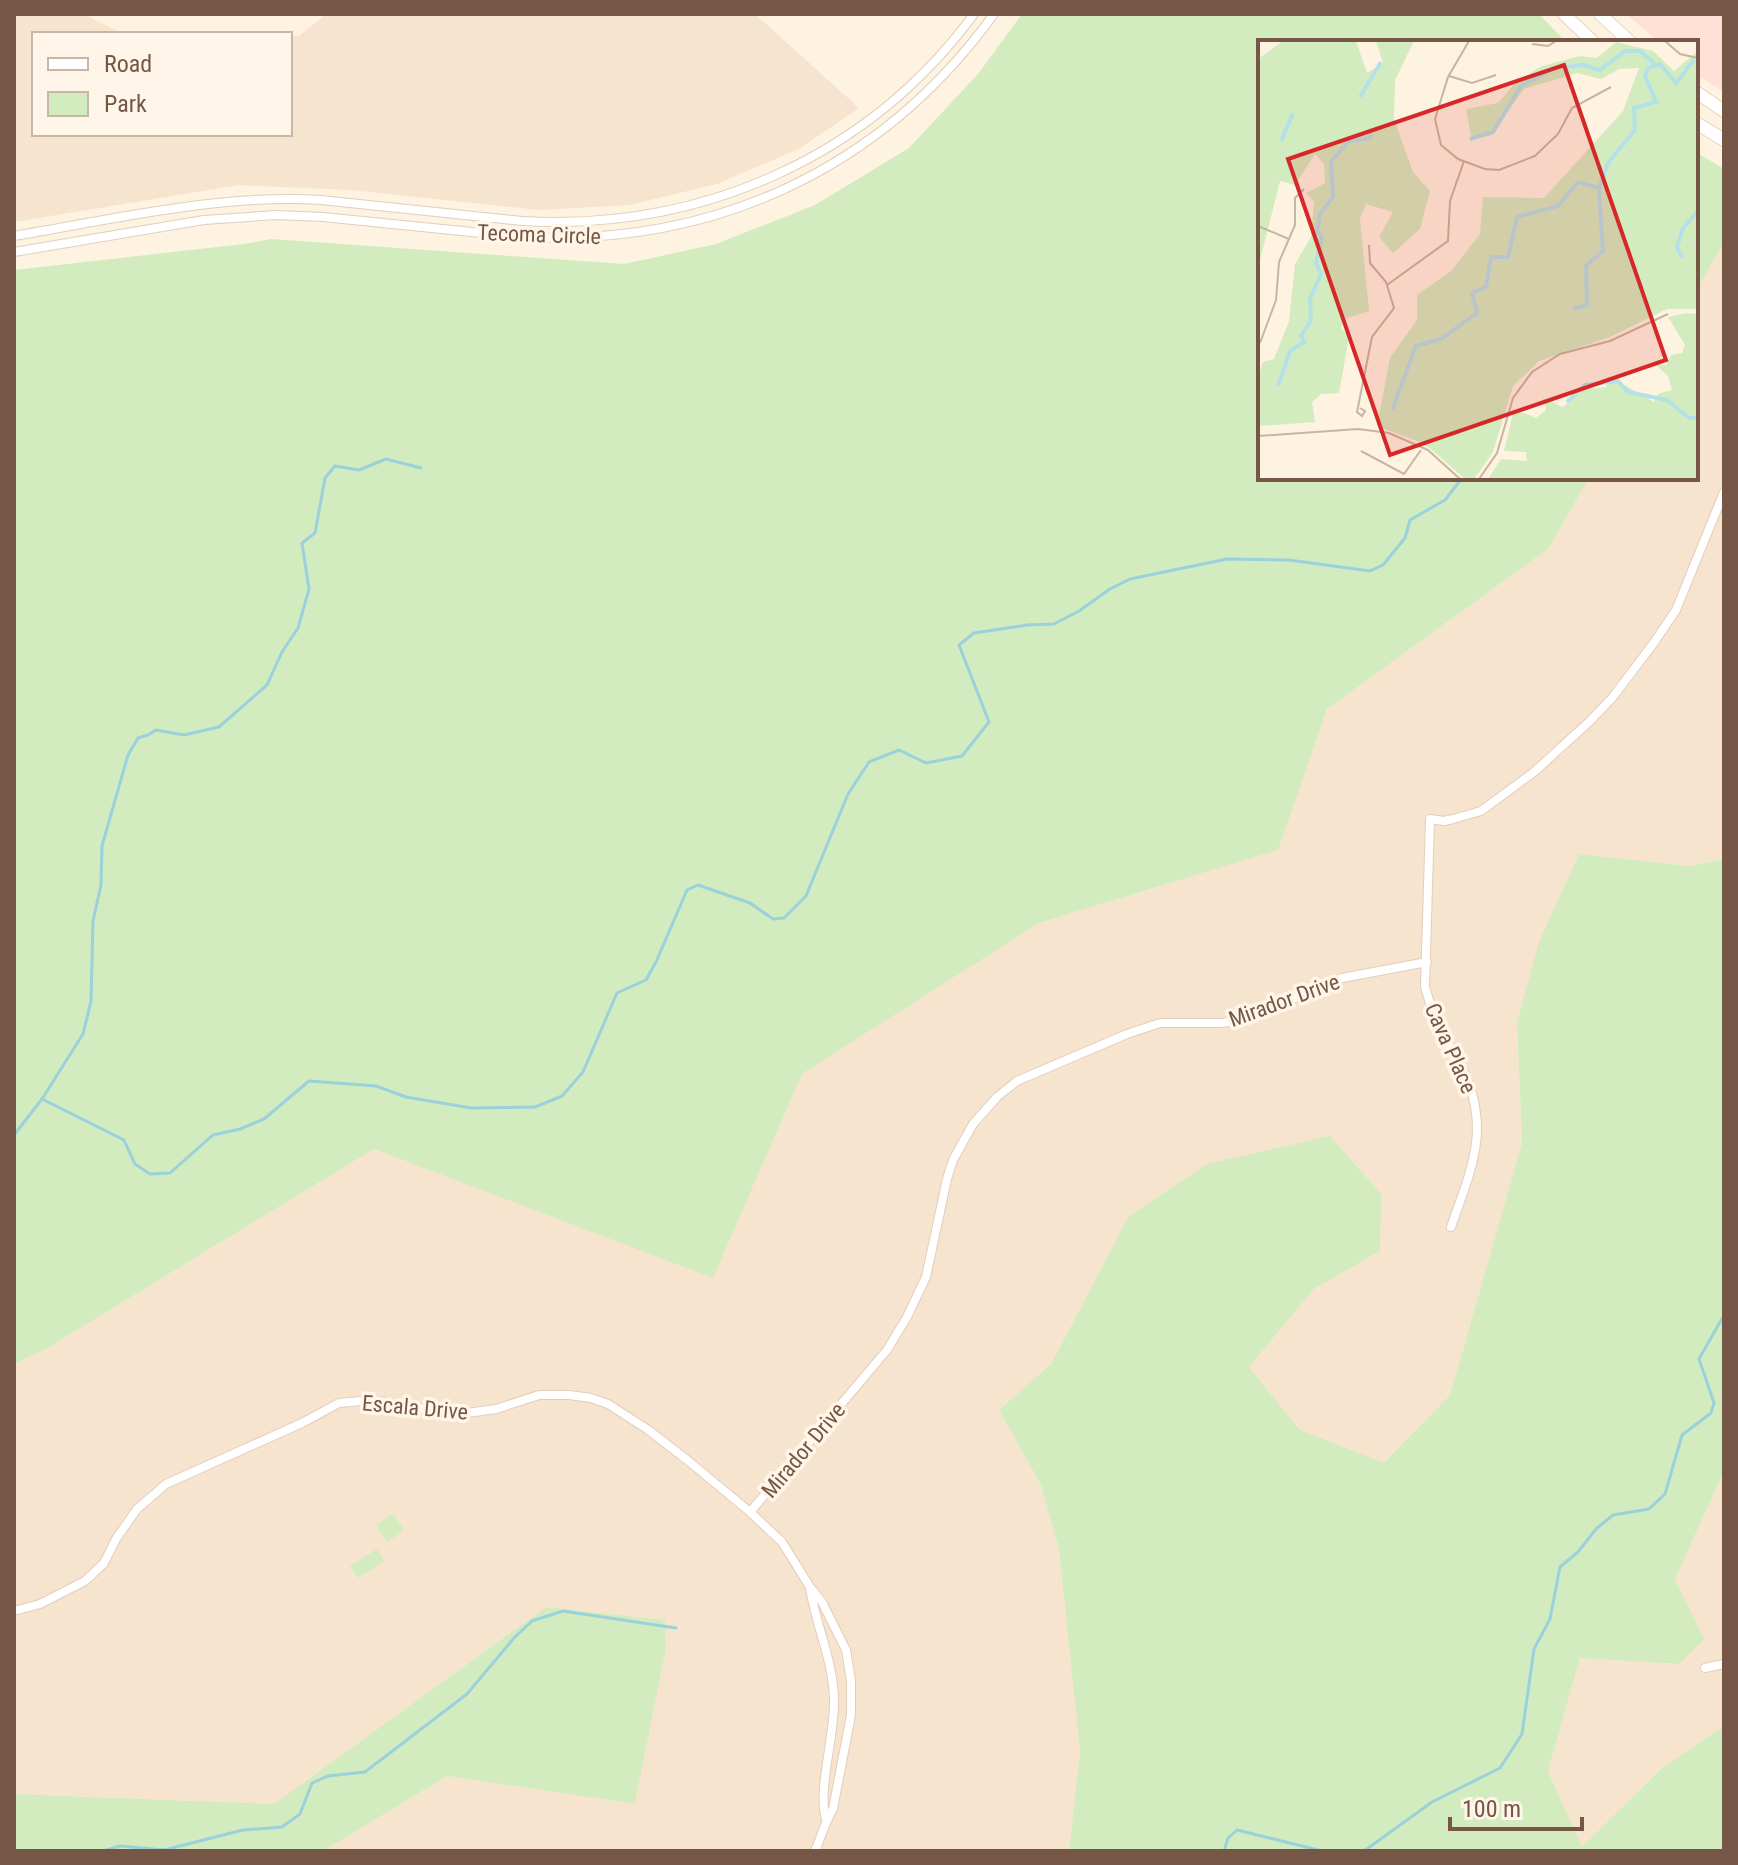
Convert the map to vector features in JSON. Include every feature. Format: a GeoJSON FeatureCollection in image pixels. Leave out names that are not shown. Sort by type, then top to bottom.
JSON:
{"type":"FeatureCollection","features":[{"type":"Feature","properties":{"kind":"main road"},"geometry":{"type":"LineString","coordinates":[[1564,14],[1591,40]]}},
{"type":"Feature","properties":{"kind":"main road"},"geometry":{"type":"LineString","coordinates":[[1600,14],[1628,40]]}},
{"type":"Feature","properties":{"kind":"main road"},"geometry":{"type":"LineString","coordinates":[[1698,93],[1724,111]]}},
{"type":"Feature","properties":{"kind":"main road"},"geometry":{"type":"LineString","coordinates":[[1698,124],[1724,140]]}},
{"type":"Feature","properties":{"kind":"street","name":"Tecoma Circle"},"geometry":{"type":"LineString","coordinates":[[14,236],[201,205],[288,198],[555,222],[620,219],[692,206],[746,188],[832,146],[885,108],[937,60],[974,14]]}},
{"type":"Feature","properties":{"kind":"street","name":"Tecoma Circle"},"geometry":{"type":"LineString","coordinates":[[14,252],[204,220],[247,216],[297,215],[521,237],[585,238],[634,234],[696,221],[736,209],[789,187],[839,160],[895,120],[946,73],[994,14]]}},
{"type":"Feature","properties":{"kind":"street"},"geometry":{"type":"LineString","coordinates":[[885,108],[895,120]]}},
{"type":"Feature","properties":{"kind":"street"},"geometry":{"type":"LineString","coordinates":[[216,203],[219,219]]}},
{"type":"Feature","properties":{"kind":"street"},"geometry":{"type":"LineString","coordinates":[[201,205],[204,220]]}},
{"type":"Feature","properties":{"kind":"street"},"geometry":{"type":"LineString","coordinates":[[692,206],[696,221]]}},
{"type":"Feature","properties":{"kind":"street"},"geometry":{"type":"LineString","coordinates":[[678,209],[681,224]]}},
{"type":"Feature","properties":{"kind":"street"},"geometry":{"type":"LineString","coordinates":[[433,227],[436,212]]}},
{"type":"Feature","properties":{"kind":"street"},"geometry":{"type":"LineString","coordinates":[[451,230],[452,214]]}},
{"type":"Feature","properties":{"kind":"street"},"geometry":{"type":"LineString","coordinates":[[1427,962],[1430,819],[1444,821],[1481,811],[1534,772],[1612,698],[1676,610],[1724,492]]}},
{"type":"Feature","properties":{"kind":"street","name":"Cava Place"},"geometry":{"type":"LineString","coordinates":[[1427,962],[1425,987],[1430,1007],[1467,1078],[1478,1120],[1473,1164],[1451,1227]]}},
{"type":"Feature","properties":{"kind":"street","name":"Mirador Drive"},"geometry":{"type":"LineString","coordinates":[[750,1512],[887,1350],[926,1277],[947,1179],[957,1151],[985,1109],[1017,1081],[1160,1023],[1243,1020],[1342,978],[1427,962]]}},
{"type":"Feature","properties":{"kind":"street","name":"Escala Drive"},"geometry":{"type":"LineString","coordinates":[[14,1611],[40,1604],[85,1581],[104,1563],[137,1509],[166,1484],[302,1423],[339,1403],[382,1401],[456,1414],[496,1409],[539,1395],[591,1398],[615,1408],[647,1429],[750,1512],[782,1542],[822,1602],[846,1650],[851,1681],[851,1715],[833,1809],[826,1819],[815,1851]]}},
{"type":"Feature","properties":{"kind":"street","name":"Escala Drive"},"geometry":{"type":"LineString","coordinates":[[810,1587],[829,1657],[834,1693],[835,1714],[823,1810],[826,1819]]}},
{"type":"Feature","properties":{"kind":"street"},"geometry":{"type":"LineString","coordinates":[[1705,1668],[1724,1664]]}},
{"type":"Feature","properties":{"kind":"shaded area"},"geometry":{"type":"Polygon","coordinates":[[[14,14],[84,14],[119,32],[32,32],[32,136],[292,136],[292,36],[299,36],[326,14],[755,14],[859,108],[799,149],[717,184],[629,205],[539,210],[351,190],[239,185],[14,222],[14,14]]]}},
{"type":"Feature","properties":{"kind":"shaded area"},"geometry":{"type":"Polygon","coordinates":[[[1626,14],[1724,14],[1724,92],[1698,75],[1698,40],[1657,40],[1626,14]]]}},
{"type":"Feature","properties":{"kind":"shaded area"},"geometry":{"type":"Polygon","coordinates":[[[1724,242],[1724,859],[1690,866],[1579,854],[1517,1023],[1522,1143],[1450,1395],[1384,1464],[1300,1430],[1249,1367],[1314,1289],[1380,1251],[1128,1217],[1051,1364],[999,1410],[1041,1485],[1059,1550],[1080,1752],[1069,1851],[323,1851],[447,1776],[635,1804],[666,1649],[665,1620],[546,1607],[274,1804],[14,1794],[14,1364],[44,1350],[374,1149],[713,1277],[802,1074],[1039,923],[1277,850],[1327,709],[1548,549],[1588,480],[1698,480],[1698,288],[1724,242]]]}},
{"type":"Feature","properties":{"kind":"shaded area"},"geometry":{"type":"Polygon","coordinates":[[[1724,1471],[1724,1726],[1662,1768],[1582,1848],[1548,1771],[1580,1658],[1679,1664],[1675,1579],[1724,1471]]]}},
{"type":"Feature","properties":{"kind":"green space"},"geometry":{"type":"Polygon","coordinates":[[[1022,14],[1539,14],[1564,40],[1258,40],[1258,480],[1588,480],[1548,549],[1327,709],[1278,850],[1039,923],[802,1074],[713,1278],[374,1149],[44,1350],[14,1364],[14,270],[271,239],[624,264],[716,244],[815,205],[909,148],[978,74],[1022,14]]]}},
{"type":"Feature","properties":{"kind":"green space"},"geometry":{"type":"Polygon","coordinates":[[[1698,153],[1724,169],[1724,242],[1698,288],[1698,153]]]}},
{"type":"Feature","properties":{"kind":"green space"},"geometry":{"type":"Polygon","coordinates":[[[1579,854],[1690,866],[1724,859],[1724,1471],[1675,1579],[1704,1639],[1679,1664],[1580,1658],[1548,1771],[1582,1847],[1662,1768],[1724,1726],[1724,1851],[1069,1851],[1080,1752],[1059,1550],[1041,1485],[999,1410],[1051,1364],[1128,1217],[1207,1164],[1330,1136],[1381,1194],[1380,1251],[1314,1289],[1249,1367],[1300,1430],[1384,1463],[1450,1395],[1522,1143],[1517,1023],[1539,942],[1579,854]]]}},
{"type":"Feature","properties":{"kind":"green space"},"geometry":{"type":"Polygon","coordinates":[[[393,1514],[404,1530],[387,1542],[376,1525],[393,1514]]]}},
{"type":"Feature","properties":{"kind":"green space"},"geometry":{"type":"Polygon","coordinates":[[[377,1549],[384,1561],[358,1578],[350,1566],[377,1549]]]}},
{"type":"Feature","properties":{"kind":"green space"},"geometry":{"type":"Polygon","coordinates":[[[546,1607],[665,1620],[666,1649],[635,1804],[447,1776],[323,1851],[14,1851],[14,1794],[274,1804],[546,1607]]]}},
{"type":"Feature","properties":{"kind":"waterway"},"geometry":{"type":"LineString","coordinates":[[42,1099],[83,1034],[91,1001],[93,921],[101,885],[102,846],[128,755],[138,738],[156,730],[184,735],[219,727],[267,685],[282,652],[298,628],[309,589],[302,543],[315,533],[325,478],[335,466],[359,470],[386,459],[421,468]]}},
{"type":"Feature","properties":{"kind":"waterway"},"geometry":{"type":"LineString","coordinates":[[14,1135],[42,1099],[124,1140],[135,1164],[150,1174],[170,1173],[213,1135],[264,1119],[309,1081],[376,1086],[406,1097],[471,1108],[535,1107],[562,1096],[583,1072],[617,993],[646,980],[687,890],[698,885],[750,903],[773,919],[784,918],[806,896],[848,794],[869,762],[899,750],[926,763],[962,756],[989,722],[959,645],[974,633],[1054,624],[1130,579],[1227,559],[1289,560],[1370,571],[1383,565],[1405,538],[1410,520],[1445,500],[1460,480]]}},
{"type":"Feature","properties":{"kind":"waterway"},"geometry":{"type":"LineString","coordinates":[[1364,1851],[1432,1802],[1500,1768],[1522,1734],[1534,1649],[1550,1619],[1560,1567],[1613,1515],[1649,1509],[1665,1494],[1682,1435],[1711,1413],[1714,1403],[1699,1359],[1724,1315]]}},
{"type":"Feature","properties":{"kind":"waterway"},"geometry":{"type":"LineString","coordinates":[[103,1851],[120,1846],[164,1850],[243,1830],[282,1827],[300,1814],[312,1783],[328,1776],[365,1772],[467,1694],[532,1621],[563,1611],[676,1628]]}},
{"type":"Feature","properties":{"kind":"waterway"},"geometry":{"type":"LineString","coordinates":[[1224,1851],[1228,1838],[1237,1830],[1322,1851]]}}]}
